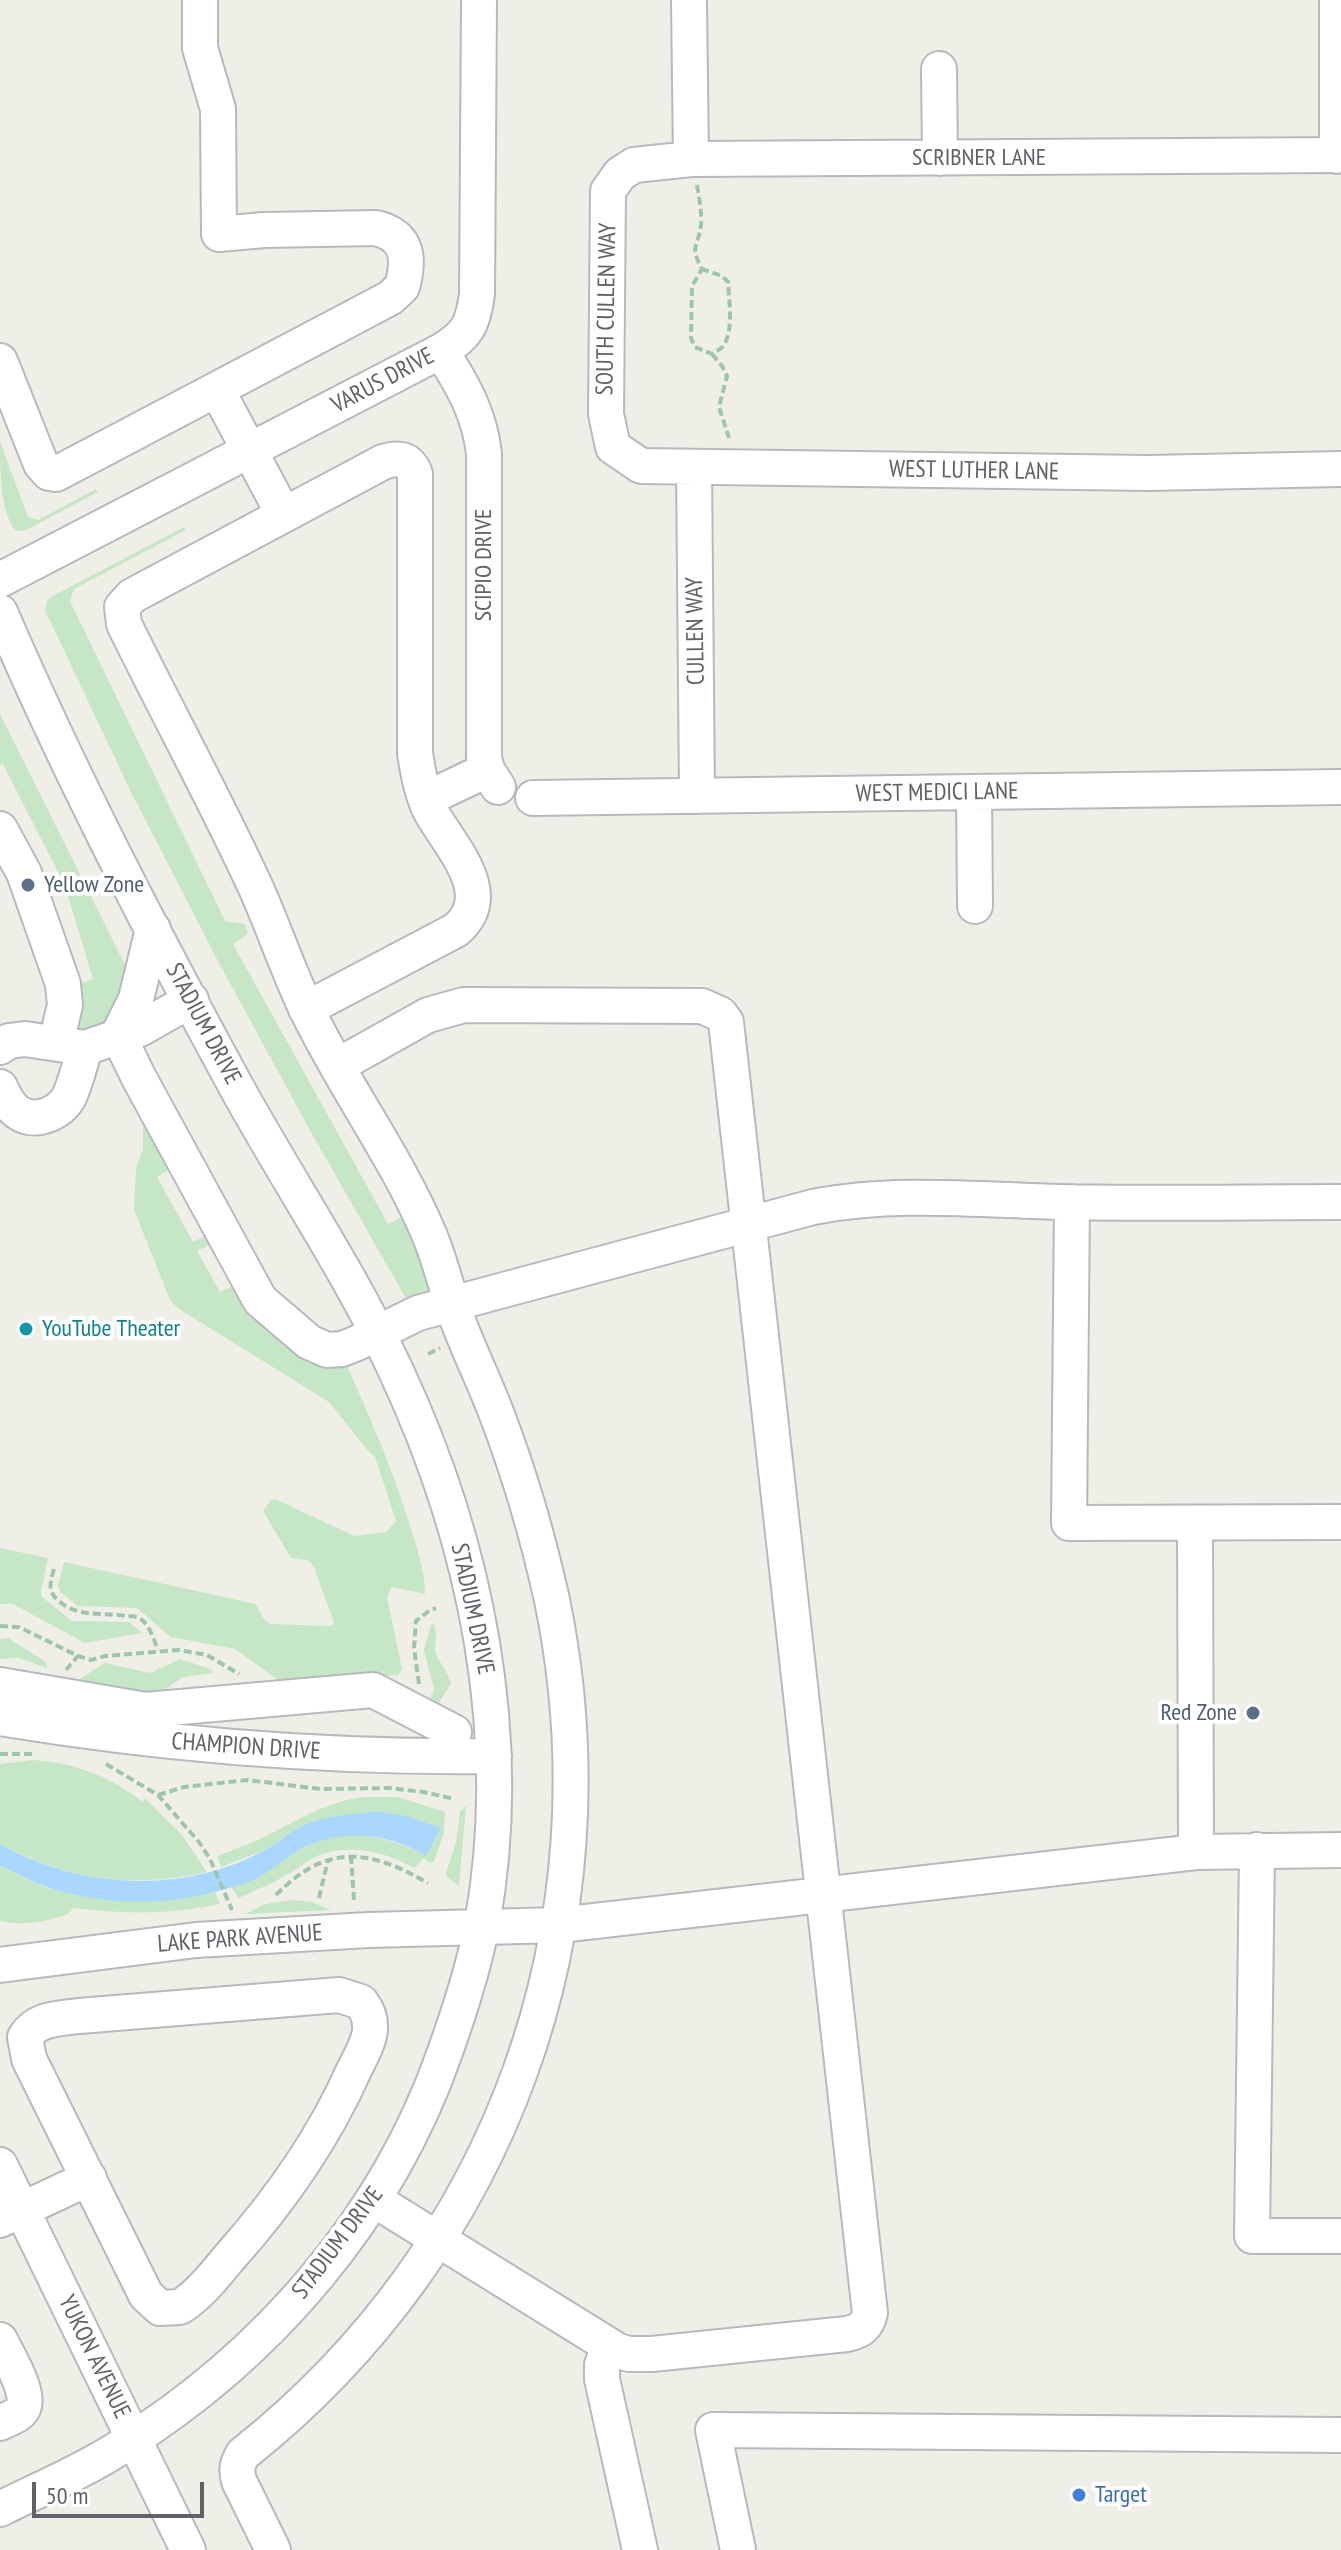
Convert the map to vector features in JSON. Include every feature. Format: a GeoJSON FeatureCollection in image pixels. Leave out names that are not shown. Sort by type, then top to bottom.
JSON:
{"type":"FeatureCollection","features":[{"type":"Feature","properties":{"kind":"street"},"geometry":{"type":"LineString","coordinates":[[0,361],[41,464],[49,473],[62,472],[397,293],[402,287],[406,251],[395,235],[376,228],[219,234],[218,109],[200,48],[200,0]]}},
{"type":"Feature","properties":{"kind":"street","name":"VARUS DRIVE"},"geometry":{"type":"LineString","coordinates":[[0,580],[441,351],[469,329],[477,294],[479,0]]}},
{"type":"Feature","properties":{"kind":"street"},"geometry":{"type":"LineString","coordinates":[[689,0],[693,171]]}},
{"type":"Feature","properties":{"kind":"street"},"geometry":{"type":"LineString","coordinates":[[1337,0],[1339,156]]}},
{"type":"Feature","properties":{"kind":"street"},"geometry":{"type":"LineString","coordinates":[[939,69],[940,158]]}},
{"type":"Feature","properties":{"kind":"street","name":"SCRIBNER LANE"},"geometry":{"type":"LineString","coordinates":[[620,174],[634,165],[693,171],[940,158],[1339,156]]}},
{"type":"Feature","properties":{"kind":"street","name":"SOUTH CULLEN WAY"},"geometry":{"type":"LineString","coordinates":[[613,447],[606,414],[608,191],[620,174]]}},
{"type":"Feature","properties":{"kind":"street","name":"SCIPIO DRIVE"},"geometry":{"type":"LineString","coordinates":[[426,799],[492,779],[484,742],[484,454],[473,405],[441,351]]}},
{"type":"Feature","properties":{"kind":"street"},"geometry":{"type":"LineString","coordinates":[[217,390],[284,515]]}},
{"type":"Feature","properties":{"kind":"street","name":"WEST LUTHER LANE"},"geometry":{"type":"LineString","coordinates":[[613,447],[641,466],[1149,473],[1341,469]]}},
{"type":"Feature","properties":{"kind":"street"},"geometry":{"type":"LineString","coordinates":[[273,2550],[239,2481],[237,2463],[243,2454],[300,2407],[365,2340],[439,2240],[486,2154],[537,2021],[560,1925],[571,1765],[567,1702],[552,1602],[530,1512],[511,1452],[452,1305],[426,1226],[306,1009],[256,889],[130,638],[122,607],[132,596],[383,462],[406,460],[415,474],[415,753],[426,799],[460,854],[472,899],[468,918],[456,930],[306,1009]]}},
{"type":"Feature","properties":{"kind":"street","name":"CULLEN WAY"},"geometry":{"type":"LineString","coordinates":[[694,467],[697,796]]}},
{"type":"Feature","properties":{"kind":"street","name":"STADIUM DRIVE"},"geometry":{"type":"LineString","coordinates":[[0,612],[73,770],[153,929],[238,1088],[377,1333],[423,1435],[451,1518],[483,1645],[492,1716],[495,1802],[481,1927],[455,2025],[416,2121],[373,2199],[323,2269],[254,2344],[176,2410],[101,2459],[0,2509]]}},
{"type":"Feature","properties":{"kind":"street","name":"WEST MEDICI LANE"},"geometry":{"type":"LineString","coordinates":[[533,798],[1341,787]]}},
{"type":"Feature","properties":{"kind":"street"},"geometry":{"type":"LineString","coordinates":[[974,792],[975,906]]}},
{"type":"Feature","properties":{"kind":"street"},"geometry":{"type":"LineString","coordinates":[[0,829],[24,873],[63,984],[71,1046],[68,1097],[59,1109],[36,1117],[20,1114],[0,1087]]}},
{"type":"Feature","properties":{"kind":"street"},"geometry":{"type":"LineString","coordinates":[[118,1035],[136,999],[153,929]]}},
{"type":"Feature","properties":{"kind":"street"},"geometry":{"type":"LineString","coordinates":[[1,1043],[25,1039],[71,1046],[151,1024],[191,1000]]}},
{"type":"Feature","properties":{"kind":"street"},"geometry":{"type":"LineString","coordinates":[[337,1066],[428,1015],[451,1007],[702,1006],[720,1014],[728,1031],[870,2313],[868,2322],[864,2328],[847,2334],[629,2354],[609,2346],[373,2199]]}},
{"type":"Feature","properties":{"kind":"street"},"geometry":{"type":"LineString","coordinates":[[118,1035],[260,1300],[320,1349],[333,1351],[413,1315],[813,1207],[857,1200],[1341,1202]]}},
{"type":"Feature","properties":{"kind":"street"},"geometry":{"type":"LineString","coordinates":[[1072,1202],[1069,1523],[1341,1522]]}},
{"type":"Feature","properties":{"kind":"street"},"geometry":{"type":"LineString","coordinates":[[1195,1523],[1196,1852]]}},
{"type":"Feature","properties":{"kind":"street"},"geometry":{"type":"LineString","coordinates":[[0,1685],[146,1710],[373,1690],[454,1732]]}},
{"type":"Feature","properties":{"kind":"street","name":"CHAMPION DRIVE"},"geometry":{"type":"LineString","coordinates":[[0,1718],[212,1746],[389,1755],[494,1756]]}},
{"type":"Feature","properties":{"kind":"street"},"geometry":{"type":"LineString","coordinates":[[1257,1850],[1252,2236],[1341,2236]]}},
{"type":"Feature","properties":{"kind":"street","name":"LAKE PARK AVENUE"},"geometry":{"type":"LineString","coordinates":[[0,1965],[196,1940],[339,1931],[560,1925],[1196,1852],[1341,1850]]}},
{"type":"Feature","properties":{"kind":"street"},"geometry":{"type":"LineString","coordinates":[[339,1995],[356,1998],[366,2008],[370,2016],[367,2042],[336,2111],[297,2173],[254,2230],[209,2281],[180,2307],[160,2308],[146,2295],[89,2178],[29,2059],[25,2037],[32,2027],[41,2022],[79,2016],[339,1995]]}},
{"type":"Feature","properties":{"kind":"street","name":"YUKON AVENUE"},"geometry":{"type":"LineString","coordinates":[[0,2165],[11,2215],[134,2439],[188,2550]]}},
{"type":"Feature","properties":{"kind":"street"},"geometry":{"type":"LineString","coordinates":[[11,2215],[89,2178]]}},
{"type":"Feature","properties":{"kind":"street"},"geometry":{"type":"LineString","coordinates":[[0,2340],[24,2389],[25,2401],[20,2413],[0,2423]]}},
{"type":"Feature","properties":{"kind":"street"},"geometry":{"type":"LineString","coordinates":[[609,2346],[602,2365],[602,2379],[640,2550]]}},
{"type":"Feature","properties":{"kind":"street"},"geometry":{"type":"LineString","coordinates":[[738,2550],[713,2430],[1341,2435]]}},
{"type":"Feature","properties":{"kind":"path"},"geometry":{"type":"LineString","coordinates":[[693,171],[701,222],[694,256],[702,269],[722,276],[728,282],[729,330],[726,342],[712,354]]}},
{"type":"Feature","properties":{"kind":"path"},"geometry":{"type":"LineString","coordinates":[[702,269],[692,286],[691,338],[695,347],[712,354],[727,376],[719,407],[729,441]]}},
{"type":"Feature","properties":{"kind":"path"},"geometry":{"type":"LineString","coordinates":[[54,1569],[49,1586],[52,1596],[67,1608],[78,1613],[139,1618],[150,1631],[158,1650]]}},
{"type":"Feature","properties":{"kind":"path"},"geometry":{"type":"LineString","coordinates":[[0,1754],[40,1754]]}},
{"type":"Feature","properties":{"kind":"path"},"geometry":{"type":"LineString","coordinates":[[95,1762],[109,1764],[158,1795],[210,1859],[232,1910]]}},
{"type":"Feature","properties":{"kind":"path"},"geometry":{"type":"LineString","coordinates":[[158,1795],[184,1787],[247,1780],[321,1789],[389,1788],[455,1799]]}},
{"type":"Feature","properties":{"kind":"path"},"geometry":{"type":"LineString","coordinates":[[351,1856],[354,1901]]}},
{"type":"Feature","properties":{"kind":"path"},"geometry":{"type":"LineString","coordinates":[[276,1895],[306,1869],[328,1860],[351,1856],[371,1857],[428,1883]]}},
{"type":"Feature","properties":{"kind":"path"},"geometry":{"type":"LineString","coordinates":[[319,1898],[328,1860]]}},
{"type":"Feature","properties":{"kind":"green space"},"geometry":{"type":"Polygon","coordinates":[[[0,442],[28,517],[38,520],[96,489],[98,492],[26,530],[16,531],[4,502],[0,442]]]}},
{"type":"Feature","properties":{"kind":"green space"},"geometry":{"type":"Polygon","coordinates":[[[184,527],[186,530],[74,589],[70,601],[225,921],[245,924],[248,934],[233,944],[388,1224],[403,1216],[414,1232],[431,1294],[408,1302],[219,963],[130,790],[45,610],[51,597],[184,527]]]}},
{"type":"Feature","properties":{"kind":"green space"},"geometry":{"type":"Polygon","coordinates":[[[0,714],[131,977],[122,1010],[97,1031],[77,1031],[75,1027],[75,985],[93,979],[66,889],[48,893],[47,889],[63,882],[3,764],[0,765],[0,714]]]}},
{"type":"Feature","properties":{"kind":"green space"},"geometry":{"type":"Polygon","coordinates":[[[143,1113],[172,1168],[157,1177],[193,1242],[209,1234],[213,1243],[197,1251],[220,1292],[235,1285],[327,1366],[347,1366],[395,1482],[423,1576],[425,1594],[392,1587],[387,1597],[402,1669],[398,1675],[288,1687],[235,1649],[171,1637],[137,1608],[78,1606],[60,1592],[58,1585],[64,1562],[256,1604],[264,1620],[271,1624],[331,1626],[334,1622],[313,1565],[307,1560],[291,1558],[263,1511],[275,1499],[356,1536],[386,1532],[396,1521],[375,1457],[329,1402],[179,1309],[170,1300],[134,1210],[136,1168],[143,1149],[143,1113]]]}},
{"type":"Feature","properties":{"kind":"green space"},"geometry":{"type":"Polygon","coordinates":[[[0,1548],[48,1558],[42,1597],[72,1621],[129,1622],[142,1633],[85,1643],[13,1604],[0,1604],[0,1548]]]}},
{"type":"Feature","properties":{"kind":"green space"},"geometry":{"type":"Polygon","coordinates":[[[434,1624],[435,1653],[451,1684],[436,1707],[429,1703],[434,1689],[424,1650],[431,1625],[434,1624]]]}},
{"type":"Feature","properties":{"kind":"green space"},"geometry":{"type":"Polygon","coordinates":[[[8,1638],[46,1662],[47,1668],[19,1658],[0,1659],[0,1639],[8,1638]]]}},
{"type":"Feature","properties":{"kind":"green space"},"geometry":{"type":"Polygon","coordinates":[[[180,1659],[211,1669],[213,1673],[183,1677],[152,1698],[94,1682],[78,1687],[75,1682],[105,1663],[150,1673],[180,1659]]]}},
{"type":"Feature","properties":{"kind":"green space"},"geometry":{"type":"Polygon","coordinates":[[[33,1760],[91,1772],[143,1802],[145,1798],[182,1835],[207,1872],[152,1880],[101,1878],[51,1866],[0,1844],[0,1764],[33,1760]]]}},
{"type":"Feature","properties":{"kind":"green space"},"geometry":{"type":"Polygon","coordinates":[[[364,1797],[398,1797],[445,1812],[444,1833],[434,1862],[429,1863],[424,1858],[414,1868],[378,1853],[354,1850],[329,1852],[239,1898],[231,1887],[325,1839],[342,1836],[375,1838],[426,1855],[441,1828],[299,1827],[265,1850],[221,1867],[217,1856],[327,1806],[364,1797]]]}},
{"type":"Feature","properties":{"kind":"green space"},"geometry":{"type":"Polygon","coordinates":[[[466,1806],[459,1886],[446,1873],[456,1842],[460,1811],[466,1806]]]}},
{"type":"Feature","properties":{"kind":"green space"},"geometry":{"type":"Polygon","coordinates":[[[0,1866],[28,1880],[76,1895],[136,1900],[215,1892],[220,1904],[146,1912],[72,1908],[70,1913],[45,1921],[0,1921],[0,1866]]]}},
{"type":"Feature","properties":{"kind":"green space"},"geometry":{"type":"Polygon","coordinates":[[[292,1900],[312,1902],[331,1910],[245,1914],[265,1904],[292,1900]]]}},
{"type":"Feature","properties":{"kind":"water"},"geometry":{"type":"Polygon","coordinates":[[[380,1812],[406,1816],[441,1828],[426,1856],[382,1838],[335,1838],[304,1847],[260,1877],[240,1885],[198,1896],[137,1902],[75,1895],[34,1882],[0,1866],[0,1844],[31,1859],[97,1878],[166,1880],[233,1865],[315,1821],[348,1814],[380,1812]]]}},
{"type":"Feature","properties":{"kind":"place","name":"Yellow Zone"},"geometry":{"type":"Point","coordinates":[28,885]}},
{"type":"Feature","properties":{"kind":"place","name":"YouTube Theater"},"geometry":{"type":"Point","coordinates":[26,1329]}},
{"type":"Feature","properties":{"kind":"place","name":"Red Zone"},"geometry":{"type":"Point","coordinates":[1253,1713]}},
{"type":"Feature","properties":{"kind":"place","name":"Target"},"geometry":{"type":"Point","coordinates":[1079,2495]}}]}
